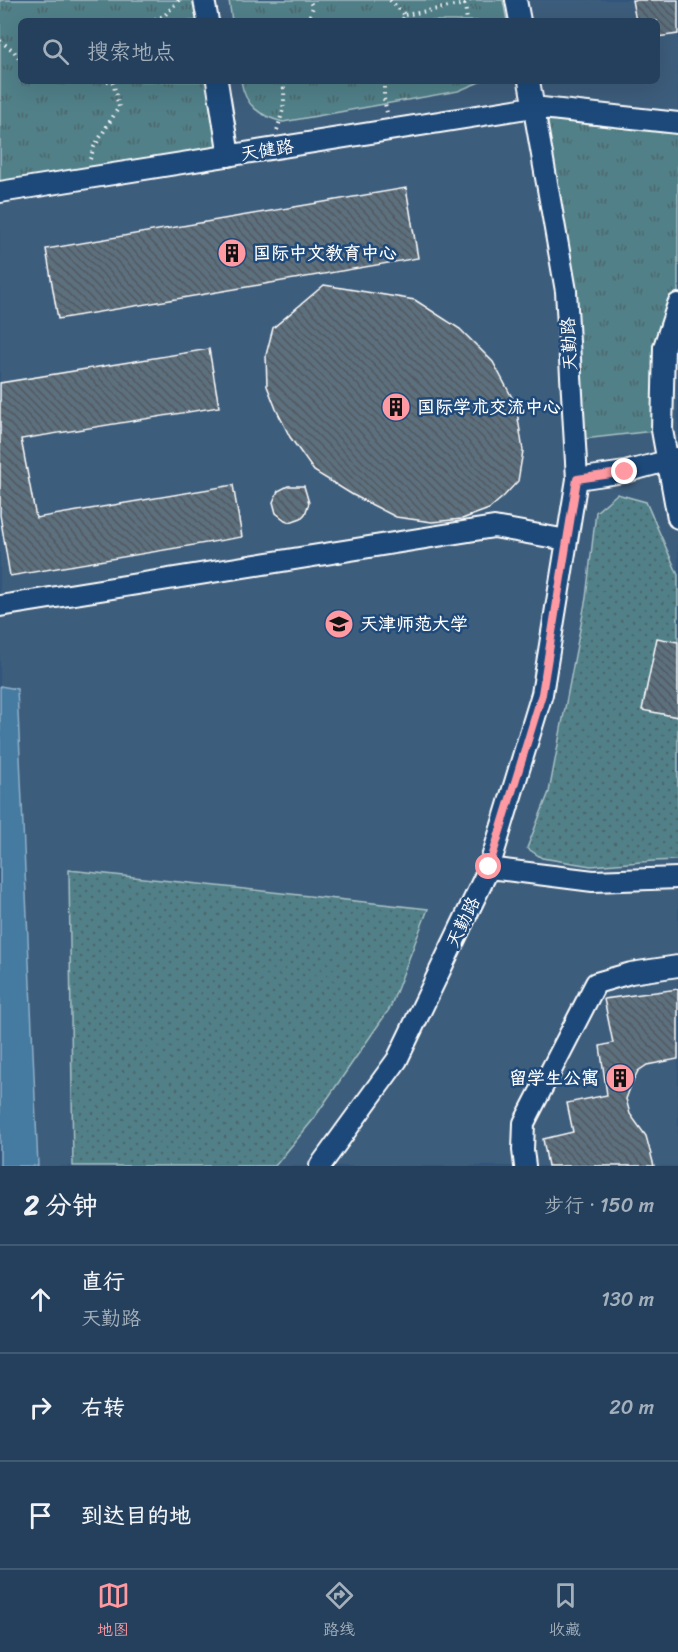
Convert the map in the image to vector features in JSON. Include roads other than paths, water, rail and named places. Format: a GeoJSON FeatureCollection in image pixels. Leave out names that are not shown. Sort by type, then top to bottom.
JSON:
{"type":"FeatureCollection","features":[{"type":"Feature","properties":{"kind":"street"},"geometry":{"type":"LineString","coordinates":[[204,0],[207,18]]}},
{"type":"Feature","properties":{"kind":"street"},"geometry":{"type":"LineString","coordinates":[[516,0],[519,18]]}},
{"type":"Feature","properties":{"kind":"street"},"geometry":{"type":"LineString","coordinates":[[217,84],[229,156]]}},
{"type":"Feature","properties":{"kind":"street","name":"天勤路"},"geometry":{"type":"LineString","coordinates":[[320,1166],[397,1060],[489,867],[542,694],[577,479],[566,291],[529,84]]}},
{"type":"Feature","properties":{"kind":"street","name":"天健路"},"geometry":{"type":"LineString","coordinates":[[0,192],[533,107],[678,123]]}},
{"type":"Feature","properties":{"kind":"street"},"geometry":{"type":"LineString","coordinates":[[678,304],[664,347],[662,430],[673,459],[678,518]]}},
{"type":"Feature","properties":{"kind":"street"},"geometry":{"type":"LineString","coordinates":[[577,479],[625,472],[673,459]]}},
{"type":"Feature","properties":{"kind":"street"},"geometry":{"type":"LineString","coordinates":[[0,606],[494,527],[567,540]]}},
{"type":"Feature","properties":{"kind":"street"},"geometry":{"type":"LineString","coordinates":[[489,867],[593,882],[676,876]]}},
{"type":"Feature","properties":{"kind":"street"},"geometry":{"type":"LineString","coordinates":[[525,1166],[524,1123],[596,983],[678,966]]}},
{"type":"Feature","properties":{"kind":"place","name":"国际中文教育中心"},"geometry":{"type":"Point","coordinates":[232,253]}},
{"type":"Feature","properties":{"kind":"place","name":"国际学术交流中心"},"geometry":{"type":"Point","coordinates":[396,407]}},
{"type":"Feature","properties":{"kind":"place","name":"天津师范大学"},"geometry":{"type":"Point","coordinates":[339,624]}},
{"type":"Feature","properties":{"kind":"place","name":"留学生公寓"},"geometry":{"type":"Point","coordinates":[620,1078]}}]}
